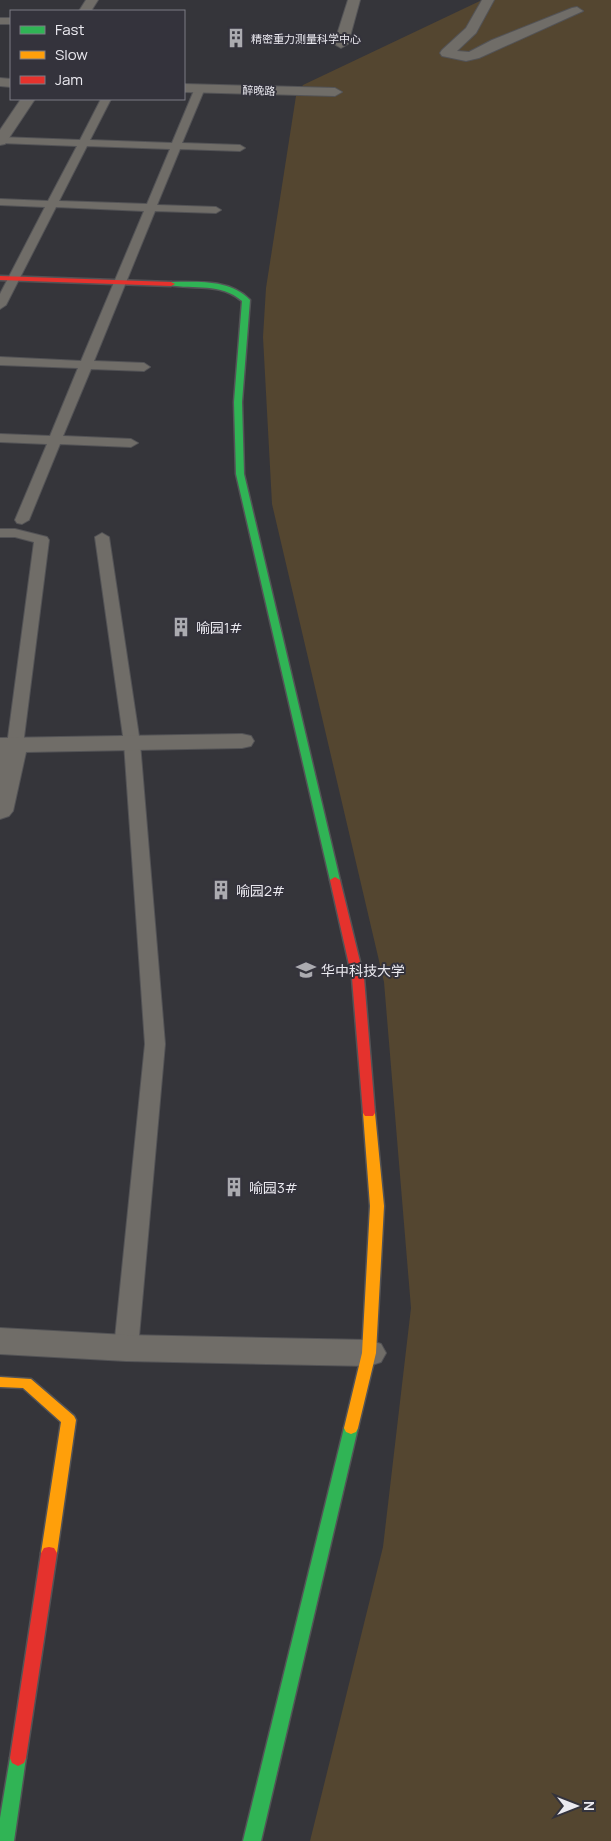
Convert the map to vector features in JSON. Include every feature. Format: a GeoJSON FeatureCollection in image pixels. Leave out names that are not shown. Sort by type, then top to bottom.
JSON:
{"type":"FeatureCollection","features":[{"type":"Feature","properties":{"kind":"street"},"geometry":{"type":"LineString","coordinates":[[341,44],[354,0]]}},
{"type":"Feature","properties":{"kind":"street"},"geometry":{"type":"LineString","coordinates":[[488,0],[471,30],[447,53],[466,57],[474,55],[497,42],[577,11]]}},
{"type":"Feature","properties":{"kind":"street","name":"醉晚路"},"geometry":{"type":"LineString","coordinates":[[185,88],[335,92]]}},
{"type":"Feature","properties":{"kind":"street"},"geometry":{"type":"LineString","coordinates":[[0,141],[27,100]]}},
{"type":"Feature","properties":{"kind":"street"},"geometry":{"type":"LineString","coordinates":[[0,278],[220,286],[237,291],[246,300],[238,402],[240,474],[358,978],[377,1206],[369,1353],[252,1841]]}},
{"type":"Feature","properties":{"kind":"street"},"geometry":{"type":"LineString","coordinates":[[0,811],[7,745],[242,741]]}},
{"type":"Feature","properties":{"kind":"street"},"geometry":{"type":"LineString","coordinates":[[0,1341],[126,1348],[369,1353]]}},
{"type":"Feature","properties":{"kind":"street"},"geometry":{"type":"LineString","coordinates":[[0,1382],[26,1383],[69,1420],[5,1841]]}},
{"type":"Feature","properties":{"kind":"lane"},"geometry":{"type":"LineString","coordinates":[[22,520],[200,88]]}},
{"type":"Feature","properties":{"kind":"lane"},"geometry":{"type":"LineString","coordinates":[[0,305],[105,100]]}},
{"type":"Feature","properties":{"kind":"lane"},"geometry":{"type":"LineString","coordinates":[[0,141],[240,148]]}},
{"type":"Feature","properties":{"kind":"lane"},"geometry":{"type":"LineString","coordinates":[[0,202],[216,210]]}},
{"type":"Feature","properties":{"kind":"lane"},"geometry":{"type":"LineString","coordinates":[[0,361],[144,367]]}},
{"type":"Feature","properties":{"kind":"lane"},"geometry":{"type":"LineString","coordinates":[[0,438],[130,443]]}},
{"type":"Feature","properties":{"kind":"lane"},"geometry":{"type":"LineString","coordinates":[[0,533],[15,533],[42,540],[7,745]]}},
{"type":"Feature","properties":{"kind":"lane"},"geometry":{"type":"LineString","coordinates":[[102,537],[132,743],[155,1044],[126,1348]]}},
{"type":"Feature","properties":{"kind":"shaded area"},"geometry":{"type":"Polygon","coordinates":[[[482,0],[611,0],[611,1841],[310,1841],[383,1547],[411,1308],[384,982],[272,504],[263,337],[266,288],[296,96],[303,85],[482,0]]]}},
{"type":"Feature","properties":{"kind":"traffic: fast"},"geometry":{"type":"LineString","coordinates":[[171,284],[201,284],[221,287],[238,294],[246,300],[238,402],[240,474],[335,880]]}},
{"type":"Feature","properties":{"kind":"traffic: fast"},"geometry":{"type":"LineString","coordinates":[[252,1841],[351,1428]]}},
{"type":"Feature","properties":{"kind":"traffic: fast"},"geometry":{"type":"LineString","coordinates":[[5,1841],[18,1758]]}},
{"type":"Feature","properties":{"kind":"traffic: slow"},"geometry":{"type":"LineString","coordinates":[[351,1428],[369,1353],[377,1206],[369,1113]]}},
{"type":"Feature","properties":{"kind":"traffic: slow"},"geometry":{"type":"LineString","coordinates":[[0,1382],[26,1383],[69,1420],[49,1553]]}},
{"type":"Feature","properties":{"kind":"traffic: jam"},"geometry":{"type":"LineString","coordinates":[[0,278],[171,284]]}},
{"type":"Feature","properties":{"kind":"traffic: jam"},"geometry":{"type":"LineString","coordinates":[[335,880],[358,978],[369,1113]]}},
{"type":"Feature","properties":{"kind":"traffic: jam"},"geometry":{"type":"LineString","coordinates":[[18,1758],[49,1553]]}},
{"type":"Feature","properties":{"kind":"place","name":"精密重力测量科学中心"},"geometry":{"type":"Point","coordinates":[236,38]}},
{"type":"Feature","properties":{"kind":"place","name":"喻园1#"},"geometry":{"type":"Point","coordinates":[181,627]}},
{"type":"Feature","properties":{"kind":"place","name":"喻园2#"},"geometry":{"type":"Point","coordinates":[221,890]}},
{"type":"Feature","properties":{"kind":"place","name":"华中科技大学"},"geometry":{"type":"Point","coordinates":[306,970]}},
{"type":"Feature","properties":{"kind":"place","name":"喻园3#"},"geometry":{"type":"Point","coordinates":[234,1187]}}]}
